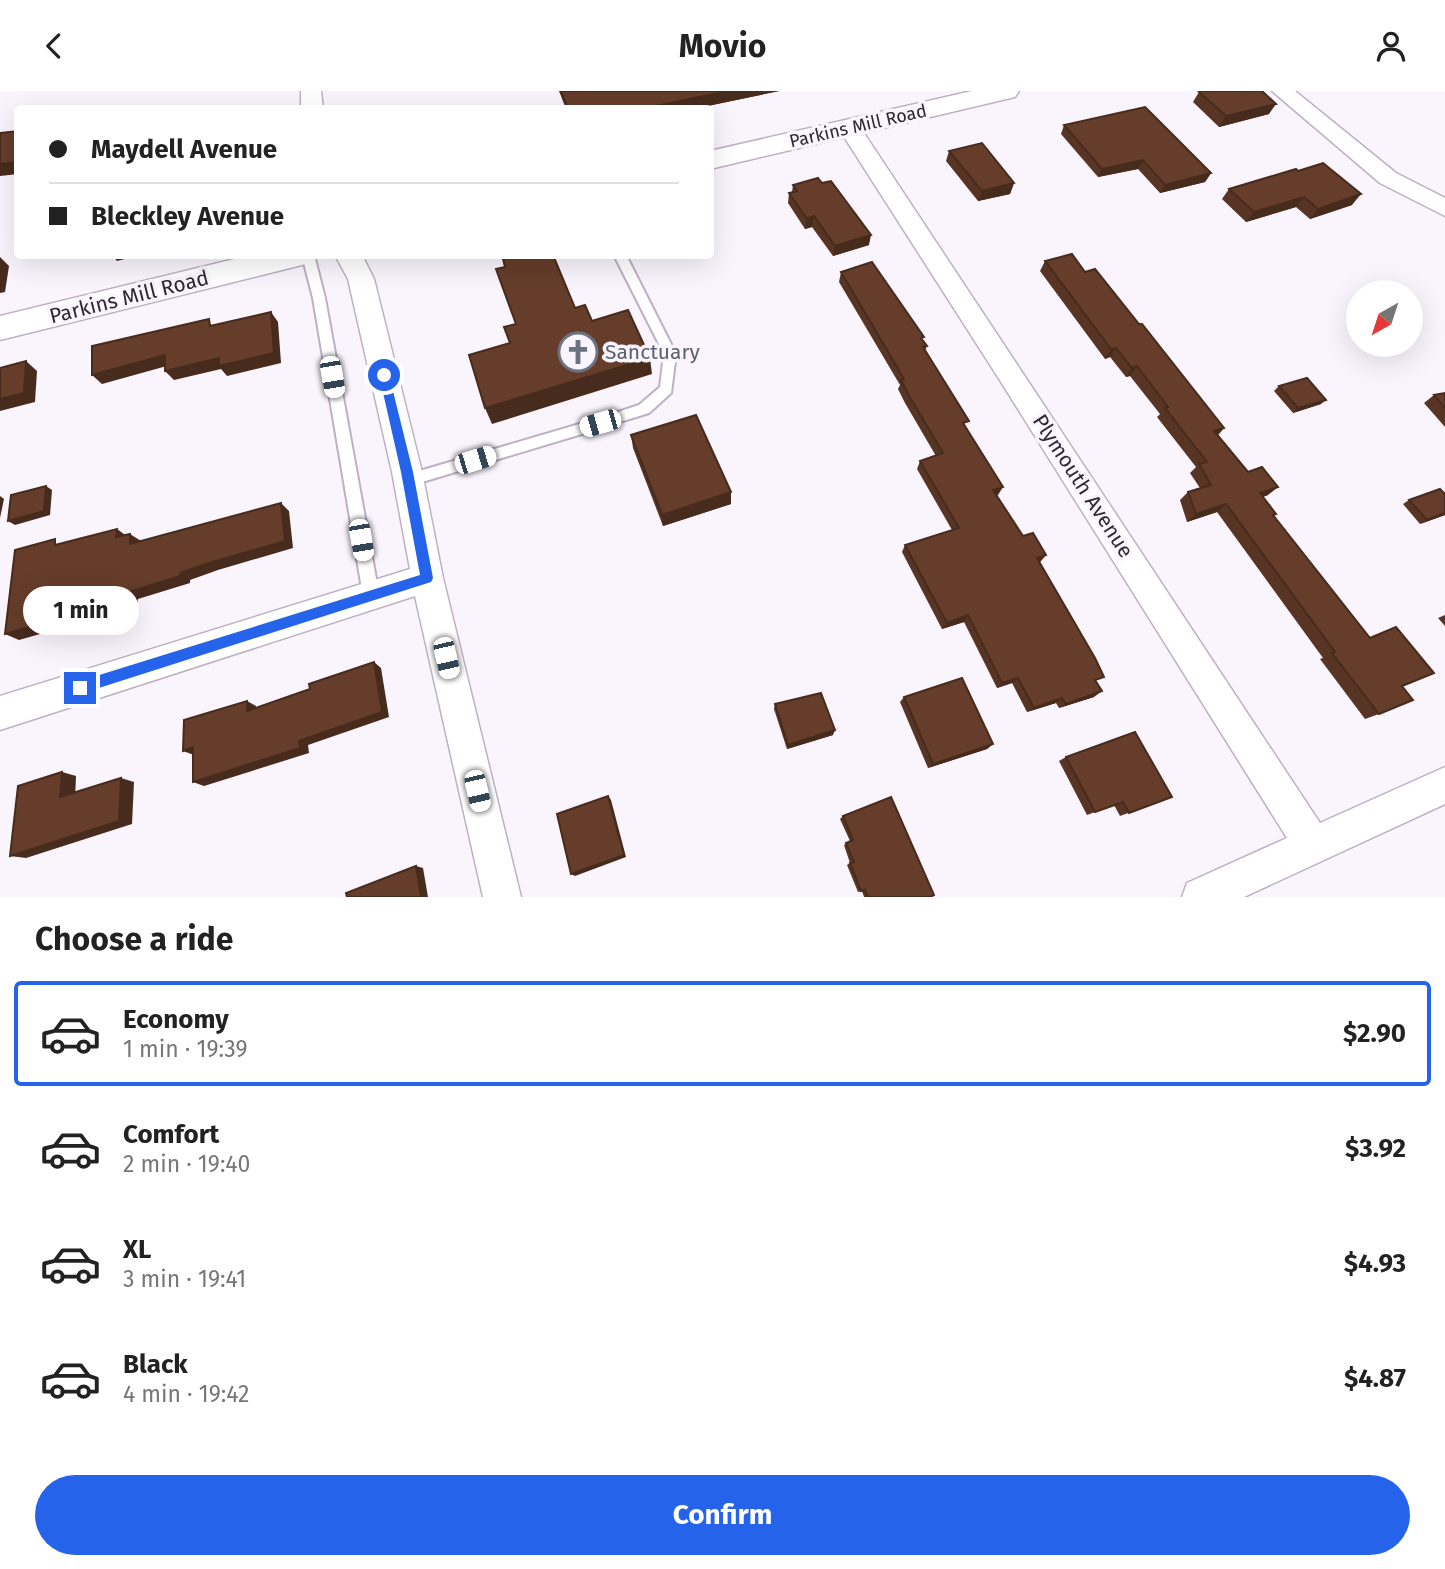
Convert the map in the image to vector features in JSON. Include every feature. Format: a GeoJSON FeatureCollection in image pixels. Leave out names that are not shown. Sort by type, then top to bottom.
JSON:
{"type":"FeatureCollection","features":[{"type":"Feature","properties":{"kind":"street","name":"Parkins Mill Road"},"geometry":{"type":"LineString","coordinates":[[714,159],[1006,91]]}},
{"type":"Feature","properties":{"kind":"street"},"geometry":{"type":"LineString","coordinates":[[1282,91],[1388,178],[1445,208]]}},
{"type":"Feature","properties":{"kind":"street","name":"Plymouth Avenue"},"geometry":{"type":"LineString","coordinates":[[850,129],[1011,374],[1313,845]]}},
{"type":"Feature","properties":{"kind":"street","name":"Parkins Mill Road"},"geometry":{"type":"LineString","coordinates":[[0,328],[282,259]]}},
{"type":"Feature","properties":{"kind":"street"},"geometry":{"type":"LineString","coordinates":[[351,259],[361,279],[409,479],[427,578],[502,897]]}},
{"type":"Feature","properties":{"kind":"street"},"geometry":{"type":"LineString","coordinates":[[0,713],[427,578]]}},
{"type":"Feature","properties":{"kind":"street"},"geometry":{"type":"LineString","coordinates":[[1201,897],[1445,785]]}},
{"type":"Feature","properties":{"kind":"lane"},"geometry":{"type":"LineString","coordinates":[[309,259],[371,595]]}},
{"type":"Feature","properties":{"kind":"lane"},"geometry":{"type":"LineString","coordinates":[[622,259],[670,354],[666,389],[644,409],[623,416]]}},
{"type":"Feature","properties":{"kind":"lane"},"geometry":{"type":"LineString","coordinates":[[409,479],[600,423]]}},
{"type":"Feature","properties":{"kind":"building"},"geometry":{"type":"Polygon","coordinates":[[[561,91],[728,91],[660,105],[566,105],[561,91]]]}},
{"type":"Feature","properties":{"kind":"building"},"geometry":{"type":"Polygon","coordinates":[[[1262,91],[1276,104],[1226,116],[1199,92],[1262,91]]]}},
{"type":"Feature","properties":{"kind":"building"},"geometry":{"type":"Polygon","coordinates":[[[1145,107],[1211,173],[1165,185],[1143,160],[1102,169],[1064,125],[1145,107]]]}},
{"type":"Feature","properties":{"kind":"building"},"geometry":{"type":"Polygon","coordinates":[[[14,131],[14,162],[0,164],[0,133],[14,131]]]}},
{"type":"Feature","properties":{"kind":"building"},"geometry":{"type":"Polygon","coordinates":[[[982,143],[1014,183],[982,191],[949,151],[982,143]]]}},
{"type":"Feature","properties":{"kind":"building"},"geometry":{"type":"Polygon","coordinates":[[[1323,163],[1361,194],[1318,209],[1304,197],[1254,212],[1229,189],[1296,169],[1298,171],[1323,163]]]}},
{"type":"Feature","properties":{"kind":"building"},"geometry":{"type":"Polygon","coordinates":[[[818,178],[822,183],[831,181],[871,235],[835,246],[814,216],[807,219],[789,193],[797,191],[793,185],[818,178]]]}},
{"type":"Feature","properties":{"kind":"building"},"geometry":{"type":"Polygon","coordinates":[[[1072,254],[1085,272],[1095,269],[1139,324],[1142,324],[1224,428],[1214,431],[1248,472],[1262,467],[1278,487],[1260,493],[1276,514],[1273,515],[1370,638],[1396,627],[1434,673],[1402,686],[1413,700],[1379,714],[1226,504],[1196,514],[1188,492],[1211,485],[1199,464],[1207,462],[1165,408],[1168,407],[1137,366],[1132,368],[1116,348],[1111,349],[1045,261],[1072,254]]]}},
{"type":"Feature","properties":{"kind":"building","name":"Sanctuary"},"geometry":{"type":"Polygon","coordinates":[[[503,259],[555,259],[575,308],[585,305],[592,321],[628,310],[650,358],[485,408],[469,355],[510,343],[504,327],[516,324],[496,269],[505,267],[503,259]]]}},
{"type":"Feature","properties":{"kind":"building"},"geometry":{"type":"Polygon","coordinates":[[[872,262],[924,337],[921,338],[927,346],[923,347],[969,421],[963,423],[1003,487],[993,490],[1023,536],[1033,533],[1046,555],[1037,558],[1095,658],[1104,677],[1095,680],[1102,691],[1066,704],[1062,698],[1034,708],[1018,678],[1002,683],[968,615],[947,623],[905,545],[959,528],[920,461],[943,453],[908,394],[901,380],[904,379],[841,272],[872,262]]]}},
{"type":"Feature","properties":{"kind":"building"},"geometry":{"type":"Polygon","coordinates":[[[271,312],[274,353],[219,366],[219,358],[165,371],[165,355],[92,375],[92,346],[209,319],[210,326],[271,312]]]}},
{"type":"Feature","properties":{"kind":"building"},"geometry":{"type":"Polygon","coordinates":[[[26,361],[24,393],[0,399],[0,368],[26,361]]]}},
{"type":"Feature","properties":{"kind":"building"},"geometry":{"type":"Polygon","coordinates":[[[1307,378],[1326,400],[1298,408],[1279,386],[1307,378]]]}},
{"type":"Feature","properties":{"kind":"building"},"geometry":{"type":"Polygon","coordinates":[[[1445,393],[1445,408],[1434,395],[1445,393]]]}},
{"type":"Feature","properties":{"kind":"building"},"geometry":{"type":"Polygon","coordinates":[[[696,415],[731,492],[662,515],[631,435],[696,415]]]}},
{"type":"Feature","properties":{"kind":"building"},"geometry":{"type":"Polygon","coordinates":[[[46,486],[44,511],[8,521],[11,495],[46,486]]]}},
{"type":"Feature","properties":{"kind":"building"},"geometry":{"type":"Polygon","coordinates":[[[1440,489],[1445,494],[1445,513],[1427,520],[1409,500],[1440,489]]]}},
{"type":"Feature","properties":{"kind":"building"},"geometry":{"type":"Polygon","coordinates":[[[281,503],[285,541],[180,573],[180,576],[126,593],[126,598],[48,618],[48,622],[5,634],[15,550],[55,539],[55,545],[117,529],[116,537],[130,534],[130,544],[281,503]]]}},
{"type":"Feature","properties":{"kind":"building"},"geometry":{"type":"Polygon","coordinates":[[[374,662],[382,712],[299,741],[300,748],[193,782],[193,747],[183,751],[184,720],[247,701],[247,711],[310,689],[309,684],[374,662]]]}},
{"type":"Feature","properties":{"kind":"building"},"geometry":{"type":"Polygon","coordinates":[[[962,678],[993,744],[933,764],[904,697],[962,678]]]}},
{"type":"Feature","properties":{"kind":"building"},"geometry":{"type":"Polygon","coordinates":[[[821,693],[835,730],[788,745],[775,704],[821,693]]]}},
{"type":"Feature","properties":{"kind":"building"},"geometry":{"type":"Polygon","coordinates":[[[1135,732],[1172,797],[1129,813],[1123,802],[1095,812],[1066,757],[1135,732]]]}},
{"type":"Feature","properties":{"kind":"building"},"geometry":{"type":"Polygon","coordinates":[[[62,772],[60,797],[121,778],[119,821],[10,856],[18,786],[62,772]]]}},
{"type":"Feature","properties":{"kind":"building"},"geometry":{"type":"Polygon","coordinates":[[[608,796],[624,855],[571,874],[557,814],[608,796]]]}},
{"type":"Feature","properties":{"kind":"building"},"geometry":{"type":"Polygon","coordinates":[[[891,797],[934,895],[930,897],[868,897],[865,890],[861,891],[850,863],[854,862],[846,843],[853,840],[843,816],[891,797]]]}},
{"type":"Feature","properties":{"kind":"building"},"geometry":{"type":"Polygon","coordinates":[[[416,866],[421,897],[347,897],[346,893],[416,866]]]}},
{"type":"Feature","properties":{"kind":"place","name":"Sanctuary"},"geometry":{"type":"Point","coordinates":[578,352]}},
{"type":"Feature","properties":{"kind":"route"},"geometry":{"type":"LineString","coordinates":[[80,688],[427,578],[407,472],[384,375]]}}]}
